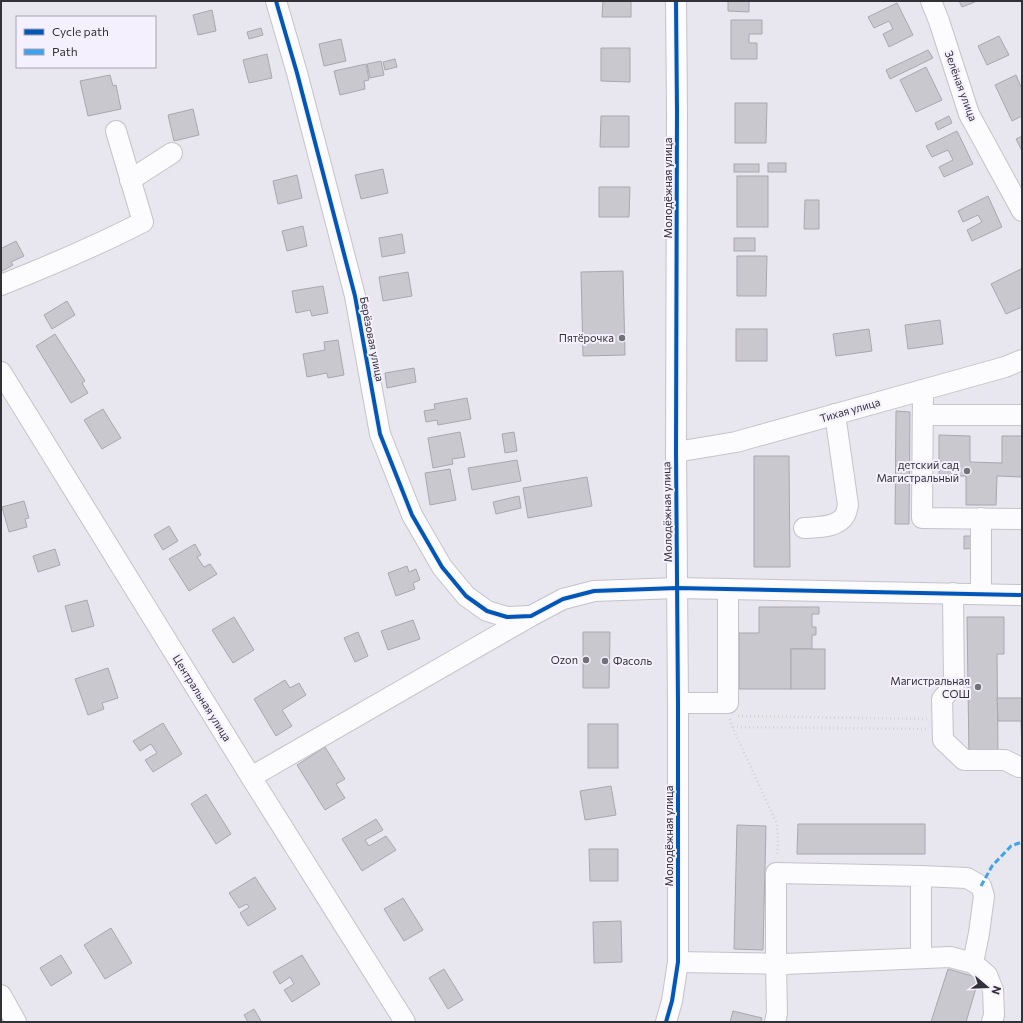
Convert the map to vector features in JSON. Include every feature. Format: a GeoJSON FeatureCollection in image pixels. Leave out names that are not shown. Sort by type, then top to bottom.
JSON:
{"type":"FeatureCollection","features":[{"type":"Feature","properties":{"kind":"street","name":"Берёзовая улица"},"geometry":{"type":"LineString","coordinates":[[276,1],[297,73],[355,296],[380,434],[412,515],[442,567],[466,596],[487,611],[507,617],[531,616]]}},
{"type":"Feature","properties":{"kind":"street","name":"Молодёжная улица"},"geometry":{"type":"LineString","coordinates":[[666,1022],[672,1001],[678,962],[676,1]]}},
{"type":"Feature","properties":{"kind":"street","name":"Зелёная улица"},"geometry":{"type":"LineString","coordinates":[[931,1],[939,21],[969,114],[1022,211]]}},
{"type":"Feature","properties":{"kind":"street"},"geometry":{"type":"LineString","coordinates":[[1,285],[79,253],[142,222],[116,131]]}},
{"type":"Feature","properties":{"kind":"street"},"geometry":{"type":"LineString","coordinates":[[130,180],[172,153]]}},
{"type":"Feature","properties":{"kind":"street","name":"Тихая улица"},"geometry":{"type":"LineString","coordinates":[[676,452],[736,442],[1006,367],[1022,360]]}},
{"type":"Feature","properties":{"kind":"street","name":"Центральная улица"},"geometry":{"type":"LineString","coordinates":[[1,372],[251,777],[405,1022]]}},
{"type":"Feature","properties":{"kind":"street"},"geometry":{"type":"LineString","coordinates":[[923,390],[922,518],[1022,519]]}},
{"type":"Feature","properties":{"kind":"street"},"geometry":{"type":"LineString","coordinates":[[804,528],[830,525],[840,522],[845,515],[848,505],[835,414]]}},
{"type":"Feature","properties":{"kind":"street"},"geometry":{"type":"LineString","coordinates":[[923,415],[1022,415]]}},
{"type":"Feature","properties":{"kind":"street"},"geometry":{"type":"LineString","coordinates":[[981,518],[981,594]]}},
{"type":"Feature","properties":{"kind":"street"},"geometry":{"type":"LineString","coordinates":[[251,777],[531,616],[563,600],[594,590],[677,588],[1022,595]]}},
{"type":"Feature","properties":{"kind":"street"},"geometry":{"type":"LineString","coordinates":[[678,703],[728,710],[728,589]]}},
{"type":"Feature","properties":{"kind":"street"},"geometry":{"type":"LineString","coordinates":[[953,593],[954,686],[942,699],[943,740],[964,760],[1005,760],[1022,767]]}},
{"type":"Feature","properties":{"kind":"street"},"geometry":{"type":"LineString","coordinates":[[775,1022],[777,1013],[776,873],[967,878],[981,886],[984,896],[973,963]]}},
{"type":"Feature","properties":{"kind":"street"},"geometry":{"type":"LineString","coordinates":[[921,876],[921,958]]}},
{"type":"Feature","properties":{"kind":"street"},"geometry":{"type":"LineString","coordinates":[[678,962],[776,964],[950,957],[973,963],[987,975],[993,990],[994,1015],[992,1022]]}},
{"type":"Feature","properties":{"kind":"street"},"geometry":{"type":"LineString","coordinates":[[1,995],[16,1022]]}},
{"type":"Feature","properties":{"kind":"path"},"geometry":{"type":"LineString","coordinates":[[776,873],[778,843],[777,824],[733,727],[728,710],[943,724]]}},
{"type":"Feature","properties":{"kind":"path"},"geometry":{"type":"LineString","coordinates":[[733,727],[943,724]]}},
{"type":"Feature","properties":{"kind":"building"},"geometry":{"type":"Polygon","coordinates":[[[603,1],[631,1],[631,17],[602,17],[603,1]]]}},
{"type":"Feature","properties":{"kind":"building"},"geometry":{"type":"Polygon","coordinates":[[[728,1],[749,1],[749,12],[728,11],[728,1]]]}},
{"type":"Feature","properties":{"kind":"building"},"geometry":{"type":"Polygon","coordinates":[[[959,1],[974,1],[975,2],[962,7],[959,1]]]}},
{"type":"Feature","properties":{"kind":"building"},"geometry":{"type":"Polygon","coordinates":[[[897,3],[913,35],[889,47],[883,34],[893,29],[889,21],[874,28],[868,17],[897,3]]]}},
{"type":"Feature","properties":{"kind":"building"},"geometry":{"type":"Polygon","coordinates":[[[212,10],[216,31],[198,35],[193,15],[212,10]]]}},
{"type":"Feature","properties":{"kind":"building"},"geometry":{"type":"Polygon","coordinates":[[[731,20],[762,20],[762,34],[749,34],[749,43],[757,43],[757,59],[731,59],[731,20]]]}},
{"type":"Feature","properties":{"kind":"building"},"geometry":{"type":"Polygon","coordinates":[[[261,28],[263,35],[249,39],[247,32],[261,28]]]}},
{"type":"Feature","properties":{"kind":"building"},"geometry":{"type":"Polygon","coordinates":[[[999,36],[1009,55],[987,65],[978,46],[999,36]]]}},
{"type":"Feature","properties":{"kind":"building"},"geometry":{"type":"Polygon","coordinates":[[[341,39],[346,61],[324,66],[319,44],[341,39]]]}},
{"type":"Feature","properties":{"kind":"building"},"geometry":{"type":"Polygon","coordinates":[[[601,48],[630,48],[630,82],[601,81],[601,48]]]}},
{"type":"Feature","properties":{"kind":"building"},"geometry":{"type":"Polygon","coordinates":[[[928,50],[933,58],[890,79],[886,70],[928,50]]]}},
{"type":"Feature","properties":{"kind":"building"},"geometry":{"type":"Polygon","coordinates":[[[267,54],[272,78],[249,83],[243,60],[267,54]]]}},
{"type":"Feature","properties":{"kind":"building"},"geometry":{"type":"Polygon","coordinates":[[[395,59],[397,67],[385,70],[383,62],[395,59]]]}},
{"type":"Feature","properties":{"kind":"building"},"geometry":{"type":"Polygon","coordinates":[[[381,61],[384,75],[370,78],[367,64],[381,61]]]}},
{"type":"Feature","properties":{"kind":"building"},"geometry":{"type":"Polygon","coordinates":[[[366,64],[369,80],[364,81],[365,89],[340,95],[334,71],[366,64]]]}},
{"type":"Feature","properties":{"kind":"building"},"geometry":{"type":"Polygon","coordinates":[[[926,67],[942,100],[916,112],[900,80],[926,67]]]}},
{"type":"Feature","properties":{"kind":"building"},"geometry":{"type":"Polygon","coordinates":[[[110,75],[113,86],[116,85],[121,109],[88,116],[80,81],[110,75]]]}},
{"type":"Feature","properties":{"kind":"building"},"geometry":{"type":"Polygon","coordinates":[[[1016,75],[1022,89],[1022,116],[1012,121],[995,85],[1016,75]]]}},
{"type":"Feature","properties":{"kind":"building"},"geometry":{"type":"Polygon","coordinates":[[[735,103],[767,103],[766,143],[735,143],[735,103]]]}},
{"type":"Feature","properties":{"kind":"building"},"geometry":{"type":"Polygon","coordinates":[[[193,109],[199,135],[174,141],[168,115],[193,109]]]}},
{"type":"Feature","properties":{"kind":"building"},"geometry":{"type":"Polygon","coordinates":[[[601,116],[629,116],[629,147],[600,147],[601,116]]]}},
{"type":"Feature","properties":{"kind":"building"},"geometry":{"type":"Polygon","coordinates":[[[949,116],[952,123],[938,130],[935,123],[949,116]]]}},
{"type":"Feature","properties":{"kind":"building"},"geometry":{"type":"Polygon","coordinates":[[[957,131],[973,164],[944,177],[939,167],[953,160],[948,150],[932,157],[926,146],[957,131]]]}},
{"type":"Feature","properties":{"kind":"building"},"geometry":{"type":"Polygon","coordinates":[[[1022,136],[1022,151],[1016,139],[1022,136]]]}},
{"type":"Feature","properties":{"kind":"building"},"geometry":{"type":"Polygon","coordinates":[[[768,163],[786,163],[786,172],[768,172],[768,163]]]}},
{"type":"Feature","properties":{"kind":"building"},"geometry":{"type":"Polygon","coordinates":[[[734,164],[759,164],[759,172],[734,172],[734,164]]]}},
{"type":"Feature","properties":{"kind":"building"},"geometry":{"type":"Polygon","coordinates":[[[383,169],[388,193],[361,199],[355,175],[383,169]]]}},
{"type":"Feature","properties":{"kind":"building"},"geometry":{"type":"Polygon","coordinates":[[[297,175],[302,198],[278,204],[273,181],[297,175]]]}},
{"type":"Feature","properties":{"kind":"building"},"geometry":{"type":"Polygon","coordinates":[[[737,176],[768,176],[768,227],[737,227],[737,176]]]}},
{"type":"Feature","properties":{"kind":"building"},"geometry":{"type":"Polygon","coordinates":[[[599,187],[630,187],[629,217],[599,217],[599,187]]]}},
{"type":"Feature","properties":{"kind":"building"},"geometry":{"type":"Polygon","coordinates":[[[988,196],[1002,227],[972,241],[967,230],[982,222],[978,215],[963,222],[958,211],[988,196]]]}},
{"type":"Feature","properties":{"kind":"building"},"geometry":{"type":"Polygon","coordinates":[[[805,200],[819,200],[819,229],[804,229],[805,200]]]}},
{"type":"Feature","properties":{"kind":"building"},"geometry":{"type":"Polygon","coordinates":[[[303,226],[307,246],[287,251],[282,231],[303,226]]]}},
{"type":"Feature","properties":{"kind":"building"},"geometry":{"type":"Polygon","coordinates":[[[402,234],[405,253],[382,257],[379,238],[402,234]]]}},
{"type":"Feature","properties":{"kind":"building"},"geometry":{"type":"Polygon","coordinates":[[[734,238],[755,238],[755,251],[734,251],[734,238]]]}},
{"type":"Feature","properties":{"kind":"building"},"geometry":{"type":"Polygon","coordinates":[[[16,241],[24,256],[11,262],[13,265],[2,271],[1,247],[2,248],[16,241]]]}},
{"type":"Feature","properties":{"kind":"building"},"geometry":{"type":"Polygon","coordinates":[[[737,256],[767,256],[766,296],[737,296],[737,256]]]}},
{"type":"Feature","properties":{"kind":"building"},"geometry":{"type":"Polygon","coordinates":[[[1021,269],[1022,307],[1006,314],[991,284],[1021,269]]]}},
{"type":"Feature","properties":{"kind":"building"},"geometry":{"type":"Polygon","coordinates":[[[623,271],[625,355],[583,356],[581,272],[623,271]]]}},
{"type":"Feature","properties":{"kind":"building"},"geometry":{"type":"Polygon","coordinates":[[[408,272],[412,296],[383,301],[379,277],[408,272]]]}},
{"type":"Feature","properties":{"kind":"building"},"geometry":{"type":"Polygon","coordinates":[[[323,286],[328,313],[312,316],[310,310],[296,313],[292,291],[323,286]]]}},
{"type":"Feature","properties":{"kind":"building"},"geometry":{"type":"Polygon","coordinates":[[[67,301],[75,315],[52,329],[44,315],[67,301]]]}},
{"type":"Feature","properties":{"kind":"building"},"geometry":{"type":"Polygon","coordinates":[[[940,320],[943,344],[908,349],[905,325],[940,320]]]}},
{"type":"Feature","properties":{"kind":"building"},"geometry":{"type":"Polygon","coordinates":[[[736,329],[767,329],[767,361],[736,361],[736,329]]]}},
{"type":"Feature","properties":{"kind":"building"},"geometry":{"type":"Polygon","coordinates":[[[869,329],[872,351],[836,356],[833,334],[869,329]]]}},
{"type":"Feature","properties":{"kind":"building"},"geometry":{"type":"Polygon","coordinates":[[[55,334],[85,381],[82,383],[88,393],[71,403],[36,346],[55,334]]]}},
{"type":"Feature","properties":{"kind":"building"},"geometry":{"type":"Polygon","coordinates":[[[338,340],[344,375],[328,378],[327,373],[307,377],[303,354],[325,350],[324,342],[338,340]]]}},
{"type":"Feature","properties":{"kind":"building"},"geometry":{"type":"Polygon","coordinates":[[[414,368],[416,382],[387,388],[385,373],[414,368]]]}},
{"type":"Feature","properties":{"kind":"building"},"geometry":{"type":"Polygon","coordinates":[[[467,398],[471,419],[438,425],[437,420],[426,422],[424,411],[435,409],[434,404],[467,398]]]}},
{"type":"Feature","properties":{"kind":"building"},"geometry":{"type":"Polygon","coordinates":[[[103,409],[121,438],[102,449],[84,420],[103,409]]]}},
{"type":"Feature","properties":{"kind":"building"},"geometry":{"type":"Polygon","coordinates":[[[896,411],[910,412],[909,524],[895,524],[896,411]]]}},
{"type":"Feature","properties":{"kind":"building"},"geometry":{"type":"Polygon","coordinates":[[[460,432],[465,457],[452,459],[453,464],[433,468],[428,438],[460,432]]]}},
{"type":"Feature","properties":{"kind":"building"},"geometry":{"type":"Polygon","coordinates":[[[514,432],[517,451],[505,453],[502,434],[514,432]]]}},
{"type":"Feature","properties":{"kind":"building"},"geometry":{"type":"Polygon","coordinates":[[[939,435],[970,436],[970,462],[1002,463],[1002,436],[1022,436],[1022,477],[997,476],[996,505],[966,505],[966,476],[939,476],[939,435]]]}},
{"type":"Feature","properties":{"kind":"building"},"geometry":{"type":"Polygon","coordinates":[[[754,456],[789,456],[790,567],[754,567],[754,456]]]}},
{"type":"Feature","properties":{"kind":"building"},"geometry":{"type":"Polygon","coordinates":[[[517,460],[521,481],[472,490],[468,468],[517,460]]]}},
{"type":"Feature","properties":{"kind":"building"},"geometry":{"type":"Polygon","coordinates":[[[450,469],[456,500],[430,505],[425,473],[450,469]]]}},
{"type":"Feature","properties":{"kind":"building"},"geometry":{"type":"Polygon","coordinates":[[[587,477],[592,506],[528,518],[523,488],[587,477]]]}},
{"type":"Feature","properties":{"kind":"building"},"geometry":{"type":"Polygon","coordinates":[[[519,496],[521,508],[496,514],[493,502],[519,496]]]}},
{"type":"Feature","properties":{"kind":"building"},"geometry":{"type":"Polygon","coordinates":[[[24,501],[29,518],[25,519],[27,527],[9,532],[2,507],[24,501]]]}},
{"type":"Feature","properties":{"kind":"building"},"geometry":{"type":"Polygon","coordinates":[[[169,526],[178,541],[163,550],[154,535],[169,526]]]}},
{"type":"Feature","properties":{"kind":"building"},"geometry":{"type":"Polygon","coordinates":[[[964,536],[976,536],[977,548],[964,549],[964,536]]]}},
{"type":"Feature","properties":{"kind":"building"},"geometry":{"type":"Polygon","coordinates":[[[195,544],[201,555],[197,557],[204,567],[210,564],[217,574],[189,591],[169,559],[195,544]]]}},
{"type":"Feature","properties":{"kind":"building"},"geometry":{"type":"Polygon","coordinates":[[[55,549],[60,565],[38,572],[33,556],[55,549]]]}},
{"type":"Feature","properties":{"kind":"building"},"geometry":{"type":"Polygon","coordinates":[[[407,566],[409,572],[416,569],[420,580],[413,583],[415,589],[396,596],[388,573],[407,566]]]}},
{"type":"Feature","properties":{"kind":"building"},"geometry":{"type":"Polygon","coordinates":[[[87,600],[94,626],[72,632],[65,606],[87,600]]]}},
{"type":"Feature","properties":{"kind":"building"},"geometry":{"type":"Polygon","coordinates":[[[759,607],[819,607],[819,614],[812,614],[812,627],[816,627],[816,635],[812,635],[812,649],[791,649],[791,689],[739,689],[739,633],[759,633],[759,607]]]}},
{"type":"Feature","properties":{"kind":"building"},"geometry":{"type":"Polygon","coordinates":[[[234,617],[254,650],[233,663],[212,630],[234,617]]]}},
{"type":"Feature","properties":{"kind":"building"},"geometry":{"type":"Polygon","coordinates":[[[967,617],[1004,617],[1004,654],[997,654],[998,755],[969,755],[967,617]]]}},
{"type":"Feature","properties":{"kind":"building"},"geometry":{"type":"Polygon","coordinates":[[[413,620],[420,639],[388,650],[381,631],[413,620]]]}},
{"type":"Feature","properties":{"kind":"building"},"geometry":{"type":"Polygon","coordinates":[[[358,632],[368,656],[355,662],[344,638],[358,632]]]}},
{"type":"Feature","properties":{"kind":"building"},"geometry":{"type":"Polygon","coordinates":[[[583,632],[610,632],[609,688],[583,688],[583,632]]]}},
{"type":"Feature","properties":{"kind":"building"},"geometry":{"type":"Polygon","coordinates":[[[791,649],[825,649],[825,689],[791,689],[791,649]]]}},
{"type":"Feature","properties":{"kind":"building"},"geometry":{"type":"Polygon","coordinates":[[[108,668],[118,698],[102,703],[104,709],[88,715],[75,679],[108,668]]]}},
{"type":"Feature","properties":{"kind":"building"},"geometry":{"type":"Polygon","coordinates":[[[285,680],[290,688],[299,683],[306,695],[282,710],[292,726],[276,736],[254,699],[285,680]]]}},
{"type":"Feature","properties":{"kind":"building"},"geometry":{"type":"Polygon","coordinates":[[[997,698],[1022,698],[1022,754],[1021,721],[998,721],[997,698]]]}},
{"type":"Feature","properties":{"kind":"building"},"geometry":{"type":"Polygon","coordinates":[[[163,723],[182,754],[153,772],[145,760],[157,753],[151,744],[140,751],[133,741],[163,723]]]}},
{"type":"Feature","properties":{"kind":"building"},"geometry":{"type":"Polygon","coordinates":[[[588,724],[618,724],[618,768],[588,768],[588,724]]]}},
{"type":"Feature","properties":{"kind":"building"},"geometry":{"type":"Polygon","coordinates":[[[325,747],[345,779],[336,784],[345,798],[325,810],[297,765],[325,747]]]}},
{"type":"Feature","properties":{"kind":"building"},"geometry":{"type":"Polygon","coordinates":[[[611,786],[616,815],[585,820],[580,791],[611,786]]]}},
{"type":"Feature","properties":{"kind":"building"},"geometry":{"type":"Polygon","coordinates":[[[206,794],[231,834],[216,844],[191,804],[206,794]]]}},
{"type":"Feature","properties":{"kind":"building"},"geometry":{"type":"Polygon","coordinates":[[[376,819],[383,830],[365,840],[369,846],[386,836],[396,850],[362,871],[342,839],[376,819]]]}},
{"type":"Feature","properties":{"kind":"building"},"geometry":{"type":"Polygon","coordinates":[[[798,824],[925,824],[925,854],[797,854],[798,824]]]}},
{"type":"Feature","properties":{"kind":"building"},"geometry":{"type":"Polygon","coordinates":[[[737,825],[766,826],[763,950],[734,949],[737,825]]]}},
{"type":"Feature","properties":{"kind":"building"},"geometry":{"type":"Polygon","coordinates":[[[589,849],[618,849],[618,881],[590,881],[589,849]]]}},
{"type":"Feature","properties":{"kind":"building"},"geometry":{"type":"Polygon","coordinates":[[[255,877],[276,909],[248,926],[240,913],[249,907],[247,904],[239,908],[229,893],[255,877]]]}},
{"type":"Feature","properties":{"kind":"building"},"geometry":{"type":"Polygon","coordinates":[[[403,898],[423,930],[404,941],[384,909],[403,898]]]}},
{"type":"Feature","properties":{"kind":"building"},"geometry":{"type":"Polygon","coordinates":[[[621,921],[622,962],[594,963],[593,922],[621,921]]]}},
{"type":"Feature","properties":{"kind":"building"},"geometry":{"type":"Polygon","coordinates":[[[111,928],[132,963],[105,979],[84,945],[111,928]]]}},
{"type":"Feature","properties":{"kind":"building"},"geometry":{"type":"Polygon","coordinates":[[[61,955],[72,973],[51,986],[40,968],[61,955]]]}},
{"type":"Feature","properties":{"kind":"building"},"geometry":{"type":"Polygon","coordinates":[[[302,955],[320,984],[292,1002],[284,990],[294,984],[290,977],[280,984],[273,972],[302,955]]]}},
{"type":"Feature","properties":{"kind":"building"},"geometry":{"type":"Polygon","coordinates":[[[444,969],[463,1000],[448,1009],[429,978],[444,969]]]}},
{"type":"Feature","properties":{"kind":"building"},"geometry":{"type":"Polygon","coordinates":[[[948,969],[979,978],[966,1022],[931,1022],[948,969]]]}},
{"type":"Feature","properties":{"kind":"building"},"geometry":{"type":"Polygon","coordinates":[[[254,1009],[261,1021],[248,1022],[244,1015],[254,1009]]]}},
{"type":"Feature","properties":{"kind":"building"},"geometry":{"type":"Polygon","coordinates":[[[733,1011],[762,1018],[761,1022],[730,1022],[733,1011]]]}},
{"type":"Feature","properties":{"kind":"marked path"},"geometry":{"type":"LineString","coordinates":[[981,886],[992,866],[1011,846],[1022,842]]}},
{"type":"Feature","properties":{"kind":"cycle path"},"geometry":{"type":"LineString","coordinates":[[276,1],[297,73],[355,296],[380,434],[412,515],[442,567],[466,596],[487,611],[507,617],[531,616],[563,599],[594,591],[677,588],[1022,595]]}},
{"type":"Feature","properties":{"kind":"cycle path"},"geometry":{"type":"LineString","coordinates":[[666,1022],[672,1001],[678,962],[676,1]]}},
{"type":"Feature","properties":{"kind":"place","name":"Пятёрочка"},"geometry":{"type":"Point","coordinates":[622,338]}},
{"type":"Feature","properties":{"kind":"place","name":"детский сад Магистральный"},"geometry":{"type":"Point","coordinates":[967,471]}},
{"type":"Feature","properties":{"kind":"place","name":"Ozon"},"geometry":{"type":"Point","coordinates":[586,660]}},
{"type":"Feature","properties":{"kind":"place","name":"Фасоль"},"geometry":{"type":"Point","coordinates":[605,661]}},
{"type":"Feature","properties":{"kind":"place","name":"Магистральная СОШ"},"geometry":{"type":"Point","coordinates":[978,687]}}]}
